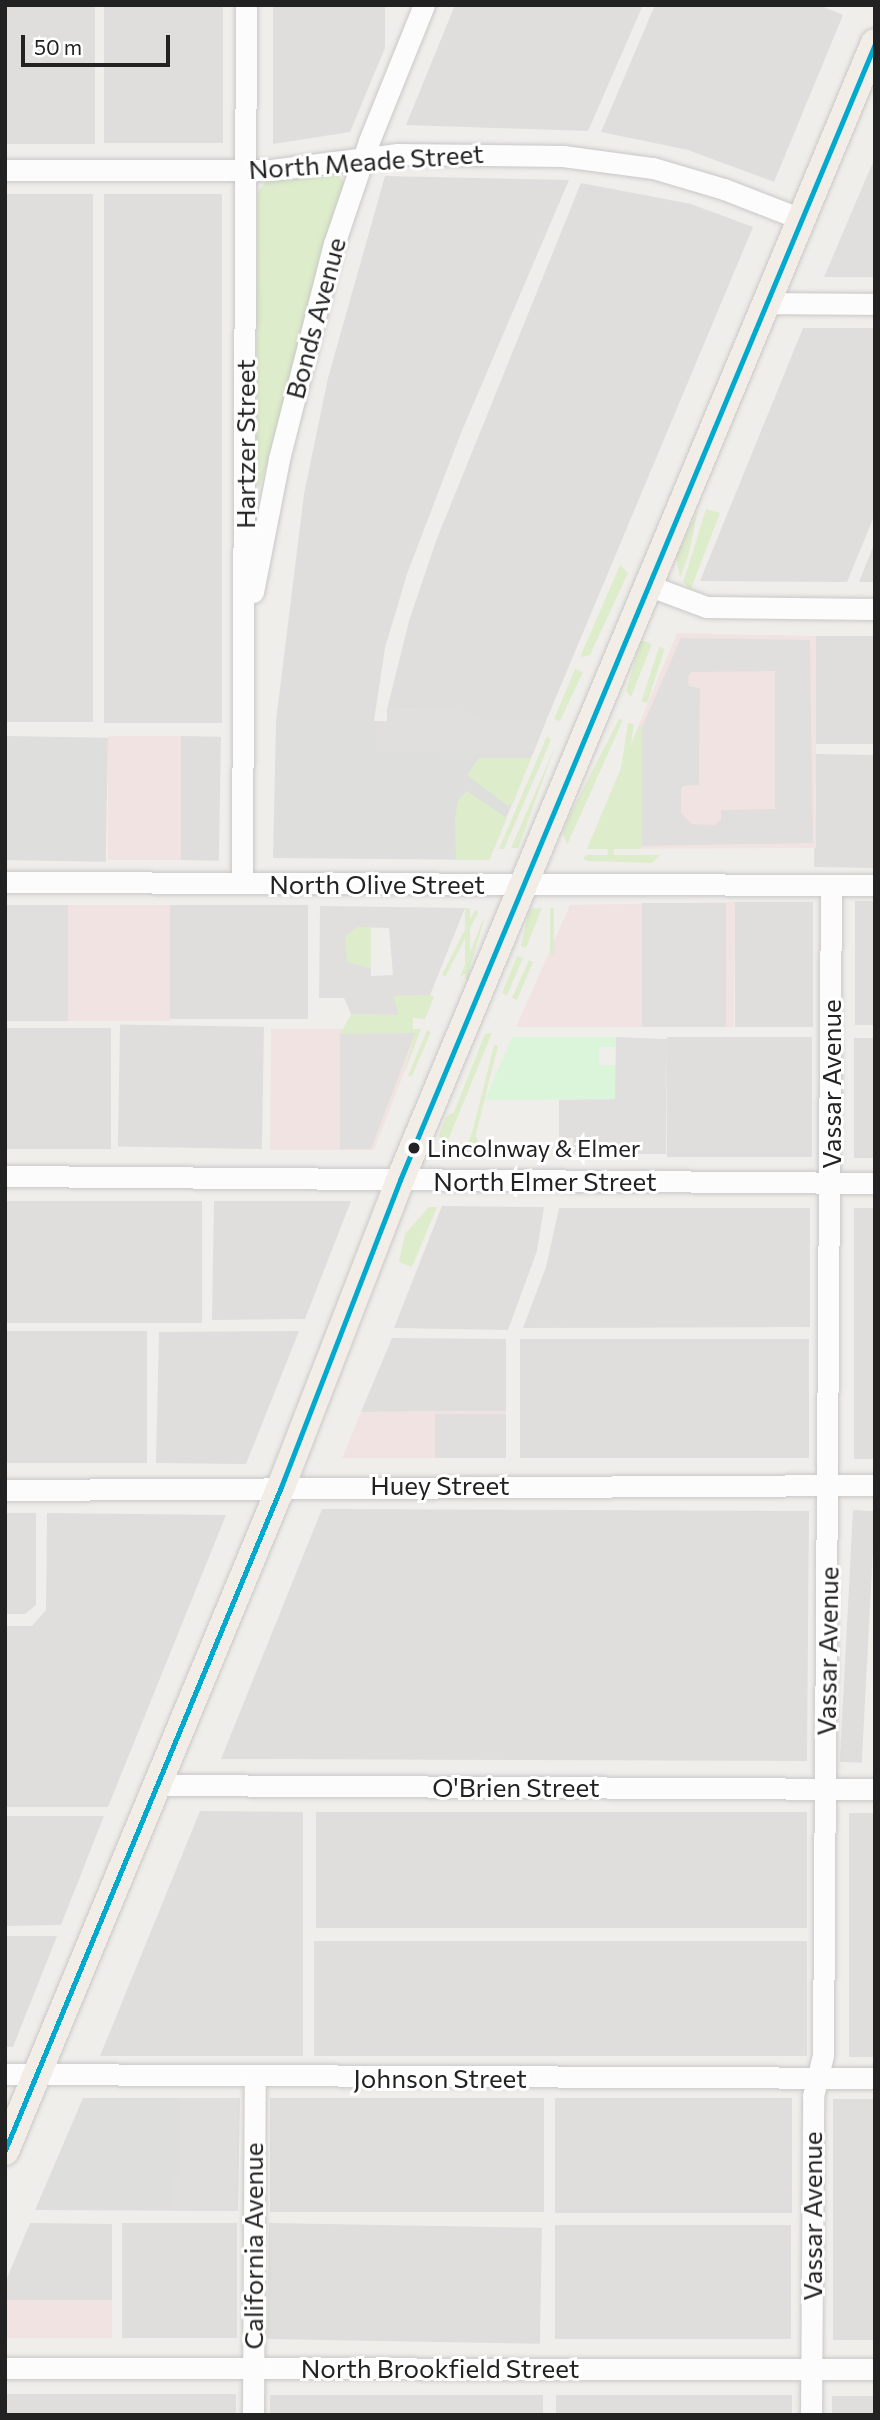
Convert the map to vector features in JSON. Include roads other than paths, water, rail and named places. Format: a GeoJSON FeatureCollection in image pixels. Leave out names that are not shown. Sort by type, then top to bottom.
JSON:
{"type":"FeatureCollection","features":[{"type":"Feature","properties":{"kind":"main road"},"geometry":{"type":"LineString","coordinates":[[5,2151],[281,1487],[400,1180],[875,43]]}},
{"type":"Feature","properties":{"kind":"street","name":"Hartzer Street"},"geometry":{"type":"LineString","coordinates":[[242,883],[246,5]]}},
{"type":"Feature","properties":{"kind":"street","name":"Bonds Avenue"},"geometry":{"type":"LineString","coordinates":[[243,642],[306,344],[364,157],[424,5]]}},
{"type":"Feature","properties":{"kind":"street","name":"North Meade Street"},"geometry":{"type":"LineString","coordinates":[[5,170],[247,170],[364,157],[489,153],[605,160],[724,189],[802,219]]}},
{"type":"Feature","properties":{"kind":"street"},"geometry":{"type":"LineString","coordinates":[[767,303],[875,304]]}},
{"type":"Feature","properties":{"kind":"street"},"geometry":{"type":"LineString","coordinates":[[647,584],[706,607],[875,609]]}},
{"type":"Feature","properties":{"kind":"street","name":"North Olive Street"},"geometry":{"type":"LineString","coordinates":[[5,882],[875,885]]}},
{"type":"Feature","properties":{"kind":"street","name":"Vassar Avenue"},"geometry":{"type":"LineString","coordinates":[[811,2415],[817,2078],[823,2054],[824,1788],[830,1484],[831,885]]}},
{"type":"Feature","properties":{"kind":"street","name":"North Elmer Street"},"geometry":{"type":"LineString","coordinates":[[5,1176],[875,1182]]}},
{"type":"Feature","properties":{"kind":"street","name":"Huey Street"},"geometry":{"type":"LineString","coordinates":[[5,1490],[875,1485]]}},
{"type":"Feature","properties":{"kind":"street","name":"O'Brien Street"},"geometry":{"type":"LineString","coordinates":[[157,1785],[875,1789]]}},
{"type":"Feature","properties":{"kind":"street","name":"Johnson Street"},"geometry":{"type":"LineString","coordinates":[[5,2074],[875,2078]]}},
{"type":"Feature","properties":{"kind":"street","name":"California Avenue"},"geometry":{"type":"LineString","coordinates":[[253,2415],[254,2077]]}},
{"type":"Feature","properties":{"kind":"street","name":"North Brookfield Street"},"geometry":{"type":"LineString","coordinates":[[5,2368],[875,2369]]}},
{"type":"Feature","properties":{"kind":"place","name":"Lincolnway & Elmer"},"geometry":{"type":"Point","coordinates":[414,1148]}}]}
